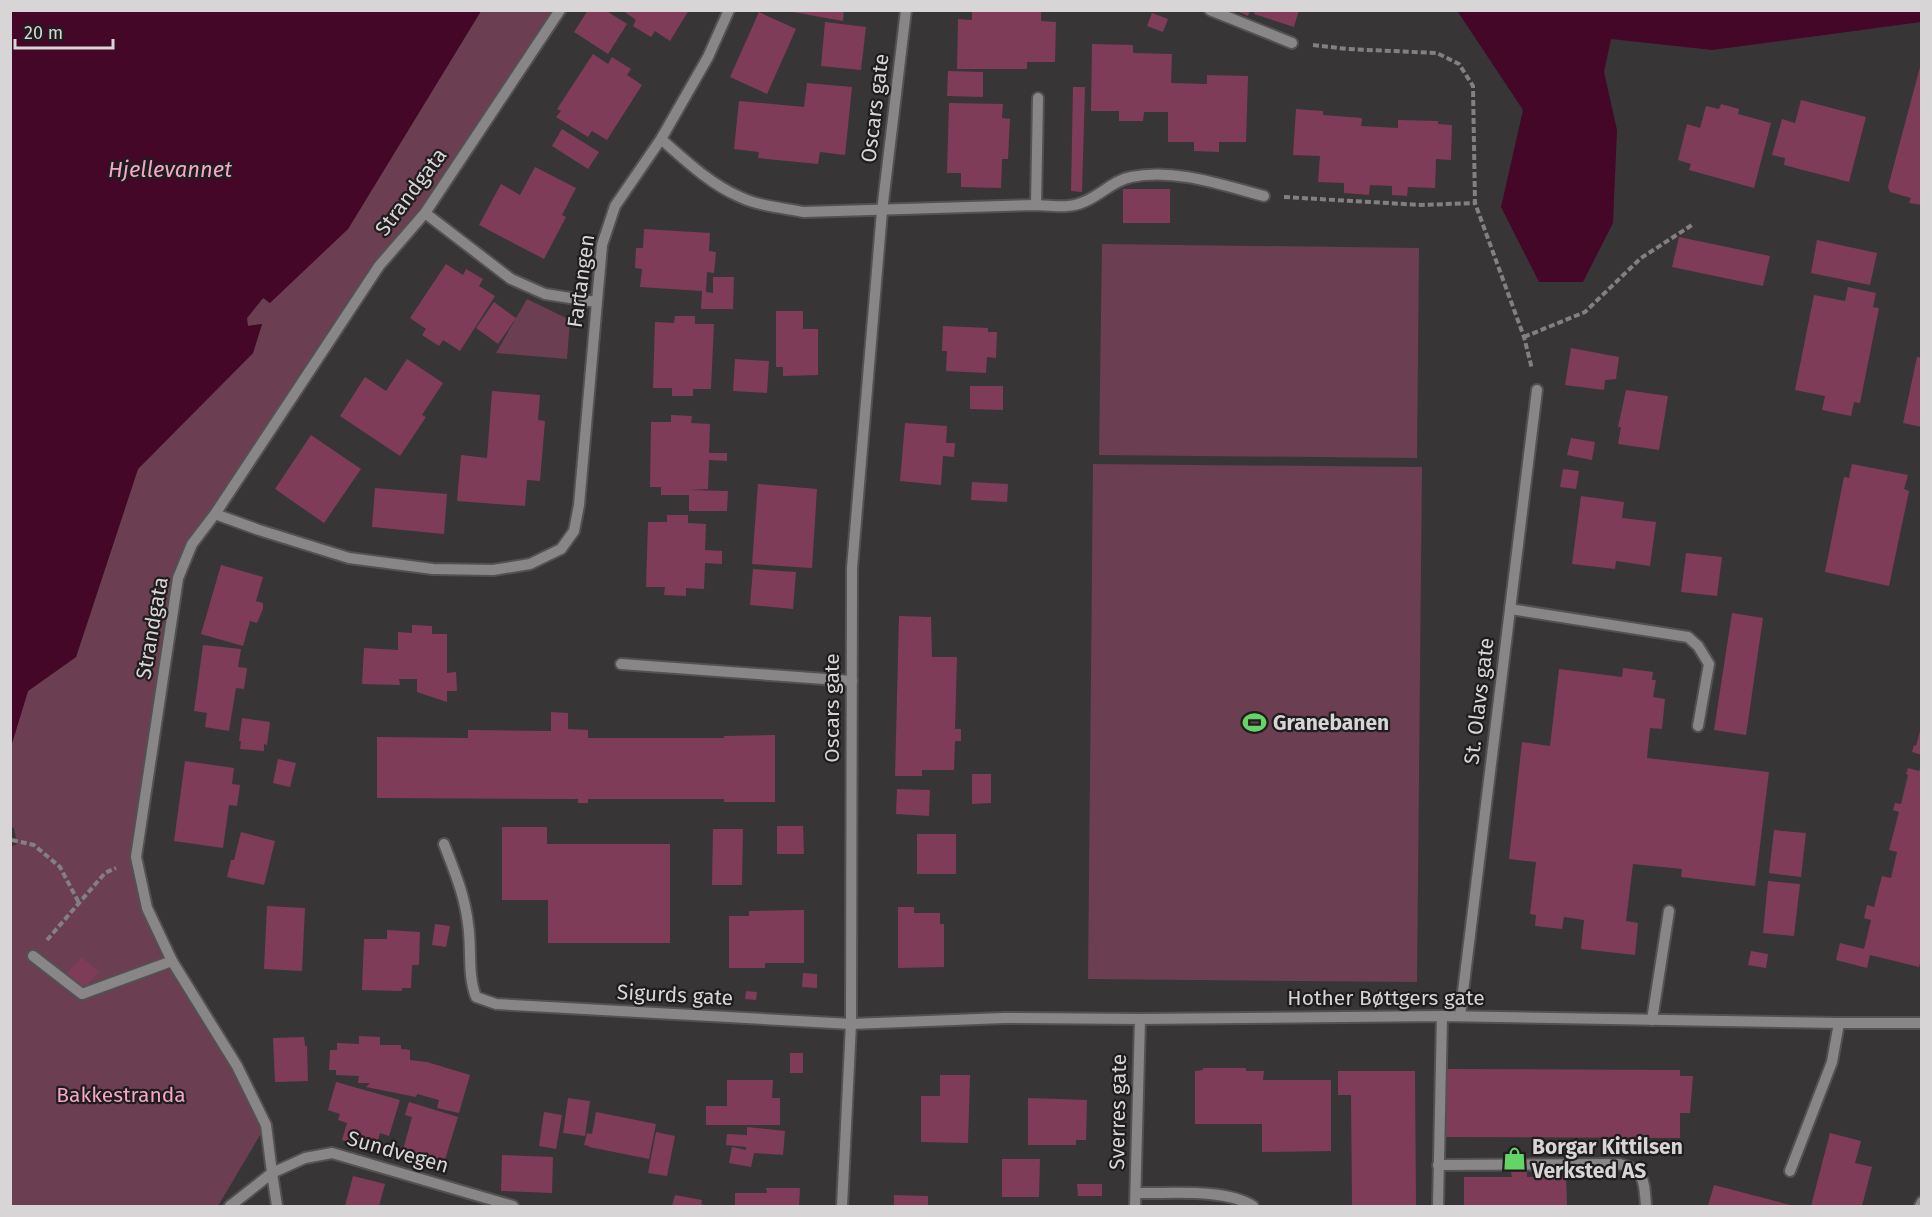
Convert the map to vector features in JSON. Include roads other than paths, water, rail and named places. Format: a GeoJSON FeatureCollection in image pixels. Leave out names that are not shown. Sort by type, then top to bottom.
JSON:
{"type":"FeatureCollection","features":[{"type":"Feature","properties":{"kind":"street","name":"Strandgata"},"geometry":{"type":"LineString","coordinates":[[277,1206],[266,1125],[237,1066],[172,961],[147,908],[136,857],[178,578],[192,544],[216,514],[379,266],[425,213],[560,10]]}},
{"type":"Feature","properties":{"kind":"street","name":"Fartangen"},"geometry":{"type":"LineString","coordinates":[[216,514],[349,558],[433,569],[493,570],[530,564],[561,549],[574,531],[579,505],[602,245],[615,206],[661,139],[708,57],[729,10]]}},
{"type":"Feature","properties":{"kind":"street","name":"Oscars gate"},"geometry":{"type":"LineString","coordinates":[[842,1206],[851,1024],[852,568],[882,211],[906,10]]}},
{"type":"Feature","properties":{"kind":"street"},"geometry":{"type":"LineString","coordinates":[[1210,10],[1292,43]]}},
{"type":"Feature","properties":{"kind":"street"},"geometry":{"type":"LineString","coordinates":[[1036,205],[1038,98]]}},
{"type":"Feature","properties":{"kind":"street"},"geometry":{"type":"LineString","coordinates":[[661,139],[707,177],[740,198],[804,212],[1036,205],[1066,207],[1085,202],[1119,181],[1143,175],[1204,180],[1264,196]]}},
{"type":"Feature","properties":{"kind":"street"},"geometry":{"type":"LineString","coordinates":[[425,213],[511,279],[545,294],[596,302]]}},
{"type":"Feature","properties":{"kind":"street","name":"St. Olavs gate"},"geometry":{"type":"LineString","coordinates":[[1460,1016],[1537,390]]}},
{"type":"Feature","properties":{"kind":"street"},"geometry":{"type":"LineString","coordinates":[[1510,609],[1688,637],[1698,646],[1709,664],[1698,726]]}},
{"type":"Feature","properties":{"kind":"street"},"geometry":{"type":"LineString","coordinates":[[621,664],[852,681]]}},
{"type":"Feature","properties":{"kind":"street","name":"Sigurds gate"},"geometry":{"type":"LineString","coordinates":[[444,844],[464,898],[469,926],[471,984],[476,997],[496,1004],[851,1024]]}},
{"type":"Feature","properties":{"kind":"street"},"geometry":{"type":"LineString","coordinates":[[1652,1020],[1669,911]]}},
{"type":"Feature","properties":{"kind":"street"},"geometry":{"type":"LineString","coordinates":[[33,956],[82,994],[172,961]]}},
{"type":"Feature","properties":{"kind":"street"},"geometry":{"type":"LineString","coordinates":[[1438,1206],[1442,1016]]}},
{"type":"Feature","properties":{"kind":"street","name":"Hother Bøttgers gate"},"geometry":{"type":"LineString","coordinates":[[851,1024],[1004,1018],[1442,1016],[1922,1023]]}},
{"type":"Feature","properties":{"kind":"street","name":"Sverres gate"},"geometry":{"type":"LineString","coordinates":[[1135,1206],[1140,1019]]}},
{"type":"Feature","properties":{"kind":"street"},"geometry":{"type":"LineString","coordinates":[[1790,1171],[1832,1062],[1839,1023]]}},
{"type":"Feature","properties":{"kind":"street","name":"Sundvegen"},"geometry":{"type":"LineString","coordinates":[[272,1173],[305,1158],[332,1153],[513,1206]]}},
{"type":"Feature","properties":{"kind":"street"},"geometry":{"type":"LineString","coordinates":[[1438,1165],[1619,1164],[1633,1167],[1643,1178],[1646,1206]]}},
{"type":"Feature","properties":{"kind":"street"},"geometry":{"type":"LineString","coordinates":[[230,1206],[272,1173]]}},
{"type":"Feature","properties":{"kind":"street"},"geometry":{"type":"LineString","coordinates":[[1136,1193],[1208,1195],[1242,1200],[1252,1206]]}},
{"type":"Feature","properties":{"kind":"street"},"geometry":{"type":"LineString","coordinates":[[1920,1206],[1922,1202]]}},
{"type":"Feature","properties":{"kind":"water","name":"Hjellevannet"},"geometry":{"type":"Polygon","coordinates":[[[11,10],[481,11],[348,229],[270,303],[263,298],[247,318],[248,326],[262,324],[253,353],[138,469],[76,657],[28,691],[11,747],[11,10]]]}},
{"type":"Feature","properties":{"kind":"water"},"geometry":{"type":"Polygon","coordinates":[[[1921,10],[1921,22],[1712,50],[1611,39],[1604,72],[1617,130],[1613,223],[1583,282],[1539,282],[1501,207],[1523,110],[1458,12],[1455,11],[1921,10]]]}},
{"type":"Feature","properties":{"kind":"place","name":"Granebanen"},"geometry":{"type":"Point","coordinates":[1255,723]}},
{"type":"Feature","properties":{"kind":"place","name":"Borgar Kittilsen Verksted AS"},"geometry":{"type":"Point","coordinates":[1514,1159]}},
{"type":"Feature","properties":{"kind":"park label","name":"Bakkestranda"},"geometry":{"type":"Point","coordinates":[121,1095]}}]}
